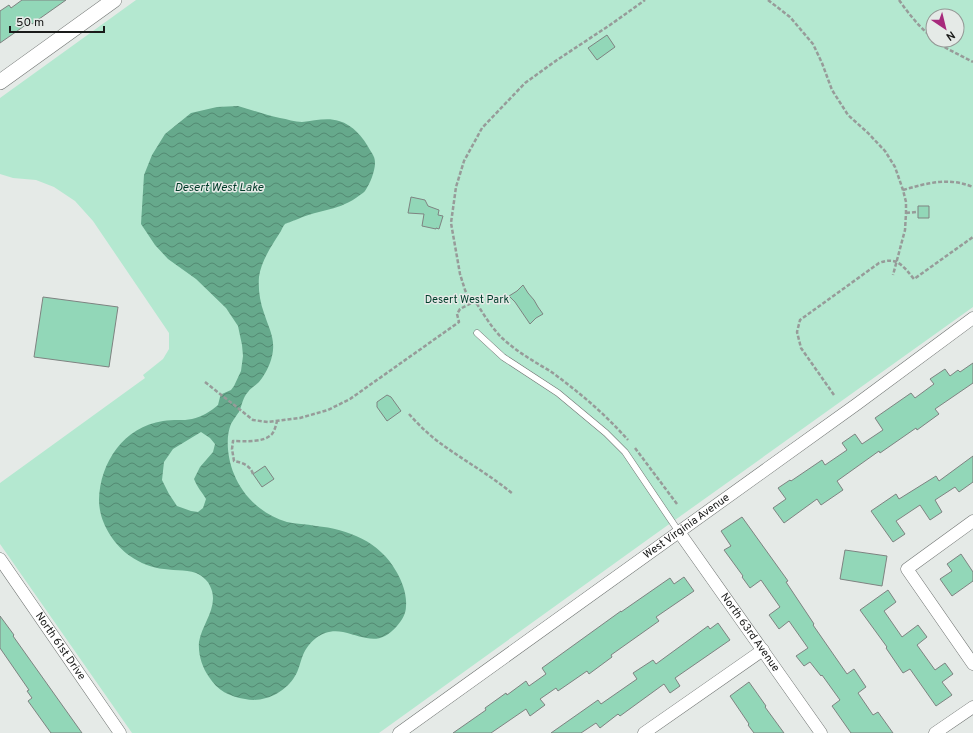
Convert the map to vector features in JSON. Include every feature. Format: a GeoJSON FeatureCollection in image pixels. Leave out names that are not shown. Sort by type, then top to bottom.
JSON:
{"type":"FeatureCollection","features":[{"type":"Feature","properties":{"kind":"street"},"geometry":{"type":"LineString","coordinates":[[0,82],[114,0]]}},
{"type":"Feature","properties":{"kind":"street","name":"West Virginia Avenue"},"geometry":{"type":"LineString","coordinates":[[399,733],[857,404],[973,318]]}},
{"type":"Feature","properties":{"kind":"street"},"geometry":{"type":"LineString","coordinates":[[973,521],[907,569],[973,664]]}},
{"type":"Feature","properties":{"kind":"street","name":"North 63rd Avenue"},"geometry":{"type":"LineString","coordinates":[[679,532],[821,733]]}},
{"type":"Feature","properties":{"kind":"street","name":"North 61st Drive"},"geometry":{"type":"LineString","coordinates":[[0,559],[120,733]]}},
{"type":"Feature","properties":{"kind":"street"},"geometry":{"type":"LineString","coordinates":[[644,733],[763,650]]}},
{"type":"Feature","properties":{"kind":"street"},"geometry":{"type":"LineString","coordinates":[[935,733],[973,707]]}},
{"type":"Feature","properties":{"kind":"lane"},"geometry":{"type":"LineString","coordinates":[[477,333],[503,357],[558,393],[606,433],[625,452],[679,532]]}},
{"type":"Feature","properties":{"kind":"path"},"geometry":{"type":"LineString","coordinates":[[471,303],[460,274],[451,223],[456,187],[464,161],[482,128],[525,83],[645,0]]}},
{"type":"Feature","properties":{"kind":"path"},"geometry":{"type":"LineString","coordinates":[[768,0],[790,17],[813,44],[832,90],[848,115],[885,151],[895,168],[906,202],[906,213],[905,230],[894,275]]}},
{"type":"Feature","properties":{"kind":"path"},"geometry":{"type":"LineString","coordinates":[[898,0],[913,20],[925,32]]}},
{"type":"Feature","properties":{"kind":"path"},"geometry":{"type":"LineString","coordinates":[[946,48],[973,62]]}},
{"type":"Feature","properties":{"kind":"path"},"geometry":{"type":"LineString","coordinates":[[903,190],[926,184],[948,181],[966,184],[973,187]]}},
{"type":"Feature","properties":{"kind":"path"},"geometry":{"type":"LineString","coordinates":[[906,213],[916,212]]}},
{"type":"Feature","properties":{"kind":"path"},"geometry":{"type":"LineString","coordinates":[[834,395],[801,348],[797,332],[800,320],[879,263],[887,260],[897,262],[903,266],[914,279],[973,237]]}},
{"type":"Feature","properties":{"kind":"path"},"geometry":{"type":"LineString","coordinates":[[206,382],[253,420],[268,422],[300,418],[328,410],[350,399],[459,322],[457,314],[460,309],[475,301],[491,325]]}},
{"type":"Feature","properties":{"kind":"path"},"geometry":{"type":"LineString","coordinates":[[409,414],[435,439],[485,472],[513,494]]}},
{"type":"Feature","properties":{"kind":"path"},"geometry":{"type":"LineString","coordinates":[[253,474],[251,469],[247,466],[234,461],[232,449],[233,441],[256,440],[269,436],[275,429],[277,421]]}},
{"type":"Feature","properties":{"kind":"green space","name":"Desert West Park"},"geometry":{"type":"Polygon","coordinates":[[[136,0],[973,0],[973,307],[379,733],[132,733],[0,544],[0,483],[145,378],[143,375],[163,359],[169,349],[169,333],[93,221],[75,201],[54,187],[36,180],[13,178],[0,174],[0,98],[136,0]]]}},
{"type":"Feature","properties":{"kind":"water","name":"Desert West Lake"},"geometry":{"type":"Polygon","coordinates":[[[238,106],[275,117],[299,122],[325,119],[339,121],[349,125],[361,136],[373,155],[375,161],[374,170],[367,188],[363,193],[345,204],[285,224],[267,253],[260,271],[259,286],[261,304],[273,339],[272,356],[265,373],[259,382],[246,394],[239,412],[231,424],[228,436],[228,449],[232,468],[238,482],[248,497],[262,510],[287,522],[340,530],[372,545],[381,552],[396,571],[402,583],[406,597],[406,606],[403,617],[397,626],[390,632],[384,636],[372,639],[336,631],[324,633],[314,640],[306,649],[296,674],[286,687],[280,692],[267,698],[252,700],[239,698],[224,692],[212,682],[204,669],[200,656],[199,642],[213,601],[213,593],[207,581],[196,573],[155,568],[130,556],[118,545],[108,532],[101,516],[99,500],[100,486],[109,460],[117,448],[126,439],[149,425],[167,420],[192,419],[206,414],[218,405],[222,394],[231,390],[241,371],[243,356],[238,326],[226,308],[196,279],[168,259],[155,245],[141,224],[144,175],[152,155],[165,134],[191,113],[217,107],[238,106]],[[201,432],[173,449],[164,462],[162,480],[177,506],[198,512],[203,508],[206,499],[194,479],[200,467],[213,452],[215,444],[210,438],[201,432]]]}},
{"type":"Feature","properties":{"kind":"building"},"geometry":{"type":"Polygon","coordinates":[[[22,0],[66,0],[32,24],[30,22],[0,43],[0,11],[9,5],[11,8],[22,0]]]}},
{"type":"Feature","properties":{"kind":"building"},"geometry":{"type":"Polygon","coordinates":[[[607,35],[615,47],[597,60],[588,48],[607,35]]]}},
{"type":"Feature","properties":{"kind":"building"},"geometry":{"type":"Polygon","coordinates":[[[411,197],[425,200],[428,206],[439,210],[438,215],[443,216],[439,229],[422,226],[424,214],[408,213],[411,197]]]}},
{"type":"Feature","properties":{"kind":"building"},"geometry":{"type":"Polygon","coordinates":[[[918,206],[929,206],[929,218],[918,218],[918,206]]]}},
{"type":"Feature","properties":{"kind":"building"},"geometry":{"type":"Polygon","coordinates":[[[523,285],[543,314],[530,324],[509,296],[523,285]]]}},
{"type":"Feature","properties":{"kind":"building"},"geometry":{"type":"Polygon","coordinates":[[[43,297],[118,307],[109,367],[34,357],[43,297]]]}},
{"type":"Feature","properties":{"kind":"building"},"geometry":{"type":"Polygon","coordinates":[[[973,363],[973,383],[935,409],[939,414],[917,430],[916,428],[880,453],[879,451],[837,481],[843,490],[821,505],[817,499],[784,523],[773,508],[786,499],[778,488],[822,460],[825,465],[847,450],[842,443],[855,434],[862,444],[883,430],[875,418],[911,393],[915,398],[934,384],[930,379],[945,369],[950,376],[958,370],[960,372],[973,363]]]}},
{"type":"Feature","properties":{"kind":"building"},"geometry":{"type":"Polygon","coordinates":[[[387,395],[391,397],[401,411],[387,421],[377,407],[377,402],[387,395]]]}},
{"type":"Feature","properties":{"kind":"building"},"geometry":{"type":"Polygon","coordinates":[[[973,456],[973,482],[959,492],[955,487],[935,500],[942,512],[930,520],[920,505],[896,521],[905,534],[893,542],[871,511],[896,494],[899,499],[936,476],[939,481],[973,456]]]}},
{"type":"Feature","properties":{"kind":"building"},"geometry":{"type":"Polygon","coordinates":[[[265,466],[274,479],[262,487],[253,474],[265,466]]]}},
{"type":"Feature","properties":{"kind":"building"},"geometry":{"type":"Polygon","coordinates":[[[742,517],[788,581],[786,582],[814,624],[813,625],[847,674],[854,669],[866,687],[858,693],[873,715],[878,712],[893,733],[851,733],[832,706],[840,700],[822,675],[821,676],[810,662],[804,666],[796,656],[808,648],[789,621],[779,629],[769,615],[780,607],[761,580],[750,588],[724,550],[731,546],[721,531],[742,517]]]}},
{"type":"Feature","properties":{"kind":"building"},"geometry":{"type":"Polygon","coordinates":[[[845,550],[887,556],[882,586],[840,579],[845,550]]]}},
{"type":"Feature","properties":{"kind":"building"},"geometry":{"type":"Polygon","coordinates":[[[961,554],[973,572],[973,581],[952,596],[940,579],[952,571],[947,564],[961,554]]]}},
{"type":"Feature","properties":{"kind":"building"},"geometry":{"type":"Polygon","coordinates":[[[684,577],[694,591],[656,617],[659,621],[611,655],[612,657],[589,674],[587,671],[558,691],[556,688],[540,699],[545,705],[530,716],[526,709],[491,733],[453,733],[486,710],[485,708],[506,693],[507,695],[526,681],[529,686],[546,674],[542,668],[621,611],[670,578],[674,584],[684,577]]]}},
{"type":"Feature","properties":{"kind":"building"},"geometry":{"type":"Polygon","coordinates":[[[888,590],[896,602],[884,611],[902,637],[918,625],[927,637],[917,645],[935,670],[945,663],[953,674],[942,682],[952,695],[936,706],[910,669],[903,673],[886,648],[887,647],[860,610],[888,590]]]}},
{"type":"Feature","properties":{"kind":"building"},"geometry":{"type":"Polygon","coordinates":[[[0,616],[82,733],[51,733],[28,701],[32,698],[27,691],[29,690],[0,648],[0,616]]]}},
{"type":"Feature","properties":{"kind":"building"},"geometry":{"type":"Polygon","coordinates":[[[718,623],[730,640],[675,678],[680,686],[670,693],[664,684],[620,716],[618,714],[600,728],[596,723],[581,733],[551,733],[598,700],[601,704],[637,679],[633,673],[653,660],[656,664],[708,626],[710,629],[718,623]]]}},
{"type":"Feature","properties":{"kind":"building"},"geometry":{"type":"Polygon","coordinates":[[[749,682],[784,733],[754,733],[748,725],[749,724],[730,696],[749,682]]]}}]}
